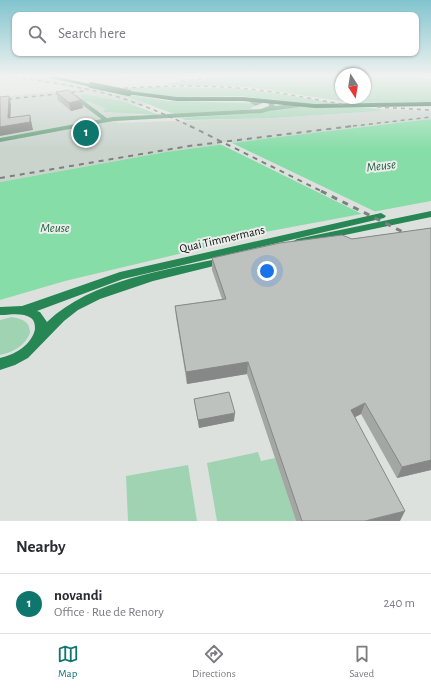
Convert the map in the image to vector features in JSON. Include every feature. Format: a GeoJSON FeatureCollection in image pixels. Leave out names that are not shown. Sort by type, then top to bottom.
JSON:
{"type":"FeatureCollection","features":[{"type":"Feature","properties":{"kind":"main road"},"geometry":{"type":"LineString","coordinates":[[260,100],[299,105],[344,106],[431,104]]}},
{"type":"Feature","properties":{"kind":"main road","name":"Quai Timmermans"},"geometry":{"type":"LineString","coordinates":[[0,312],[22,310],[34,307],[120,276],[366,219],[431,207]]}},
{"type":"Feature","properties":{"kind":"main road","name":"Quai Timmermans"},"geometry":{"type":"LineString","coordinates":[[0,364],[9,362],[28,352],[61,315],[80,304],[128,284],[269,249],[431,214]]}},
{"type":"Feature","properties":{"kind":"main road"},"geometry":{"type":"LineString","coordinates":[[22,310],[36,315],[42,325],[40,338]]}},
{"type":"Feature","properties":{"kind":"street"},"geometry":{"type":"LineString","coordinates":[[80,100],[106,120]]}},
{"type":"Feature","properties":{"kind":"street"},"geometry":{"type":"LineString","coordinates":[[250,100],[255,104]]}},
{"type":"Feature","properties":{"kind":"street"},"geometry":{"type":"LineString","coordinates":[[238,112],[251,109],[255,104],[267,101],[272,106],[270,109]]}},
{"type":"Feature","properties":{"kind":"street"},"geometry":{"type":"LineString","coordinates":[[0,140],[106,120],[258,112],[286,106],[299,105]]}},
{"type":"Feature","properties":{"kind":"shaded area"},"geometry":{"type":"Polygon","coordinates":[[[0,100],[97,100],[88,101],[107,109],[109,113],[117,112],[139,115],[140,119],[115,123],[274,118],[380,111],[380,109],[431,111],[431,119],[166,152],[0,182],[0,100]]]}},
{"type":"Feature","properties":{"kind":"shaded area"},"geometry":{"type":"Polygon","coordinates":[[[84,100],[123,101],[159,115],[104,112],[103,111],[106,109],[88,101],[84,100]]]}},
{"type":"Feature","properties":{"kind":"shaded area"},"geometry":{"type":"Polygon","coordinates":[[[119,100],[137,100],[148,104],[140,106],[119,100]]]}},
{"type":"Feature","properties":{"kind":"shaded area"},"geometry":{"type":"Polygon","coordinates":[[[136,100],[252,103],[254,106],[250,109],[242,110],[174,114],[136,100]]]}},
{"type":"Feature","properties":{"kind":"shaded area"},"geometry":{"type":"Polygon","coordinates":[[[280,100],[317,100],[335,104],[314,104],[280,100]]]}},
{"type":"Feature","properties":{"kind":"shaded area"},"geometry":{"type":"Polygon","coordinates":[[[371,100],[431,100],[431,102],[371,103],[371,100]]]}},
{"type":"Feature","properties":{"kind":"shaded area"},"geometry":{"type":"Polygon","coordinates":[[[294,106],[369,108],[380,109],[380,111],[274,118],[186,120],[180,118],[259,113],[294,106]]]}},
{"type":"Feature","properties":{"kind":"shaded area"},"geometry":{"type":"Polygon","coordinates":[[[12,317],[25,321],[29,326],[30,333],[25,342],[18,348],[0,355],[0,320],[12,317]]]}},
{"type":"Feature","properties":{"kind":"shaded area"},"geometry":{"type":"Polygon","coordinates":[[[258,452],[261,461],[275,458],[296,521],[217,521],[207,463],[258,452]]]}},
{"type":"Feature","properties":{"kind":"shaded area"},"geometry":{"type":"Polygon","coordinates":[[[188,465],[197,521],[128,521],[126,476],[188,465]]]}},
{"type":"Feature","properties":{"kind":"water","name":"Meuse"},"geometry":{"type":"Polygon","coordinates":[[[431,119],[431,201],[265,232],[250,237],[65,281],[0,300],[0,182],[166,152],[431,119]]]}},
{"type":"Feature","properties":{"kind":"pier"},"geometry":{"type":"Polygon","coordinates":[[[230,142],[378,213],[364,215],[218,143],[230,142]]]}},
{"type":"Feature","properties":{"kind":"building"},"geometry":{"type":"Polygon","coordinates":[[[0,100],[9,100],[8,118],[30,115],[30,122],[0,127],[0,100]]]}},
{"type":"Feature","properties":{"kind":"building"},"geometry":{"type":"Polygon","coordinates":[[[66,100],[80,100],[69,103],[66,100]]]}},
{"type":"Feature","properties":{"kind":"building"},"geometry":{"type":"Polygon","coordinates":[[[431,228],[431,460],[402,467],[365,403],[351,410],[405,511],[365,521],[302,521],[248,362],[186,372],[175,306],[226,299],[212,258],[280,243],[342,235],[352,239],[431,228]]]}},
{"type":"Feature","properties":{"kind":"building"},"geometry":{"type":"Polygon","coordinates":[[[229,392],[235,413],[198,420],[194,399],[229,392]]]}},
{"type":"Feature","properties":{"kind":"railway"},"geometry":{"type":"LineString","coordinates":[[127,100],[154,110],[192,127]]}},
{"type":"Feature","properties":{"kind":"railway"},"geometry":{"type":"LineString","coordinates":[[320,100],[335,103]]}},
{"type":"Feature","properties":{"kind":"railway"},"geometry":{"type":"LineString","coordinates":[[377,107],[431,110]]}},
{"type":"Feature","properties":{"kind":"railway"},"geometry":{"type":"LineString","coordinates":[[345,127],[431,117]]}},
{"type":"Feature","properties":{"kind":"railway"},"geometry":{"type":"LineString","coordinates":[[190,126],[222,142]]}},
{"type":"Feature","properties":{"kind":"railway"},"geometry":{"type":"LineString","coordinates":[[222,142],[353,126]]}},
{"type":"Feature","properties":{"kind":"railway"},"geometry":{"type":"LineString","coordinates":[[0,178],[189,146],[222,142]]}},
{"type":"Feature","properties":{"kind":"railway"},"geometry":{"type":"LineString","coordinates":[[222,142],[323,192]]}},
{"type":"Feature","properties":{"kind":"railway"},"geometry":{"type":"LineString","coordinates":[[323,192],[431,246]]}},
{"type":"Feature","properties":{"kind":"place","name":"novandi"},"geometry":{"type":"Point","coordinates":[86,133]}}]}
